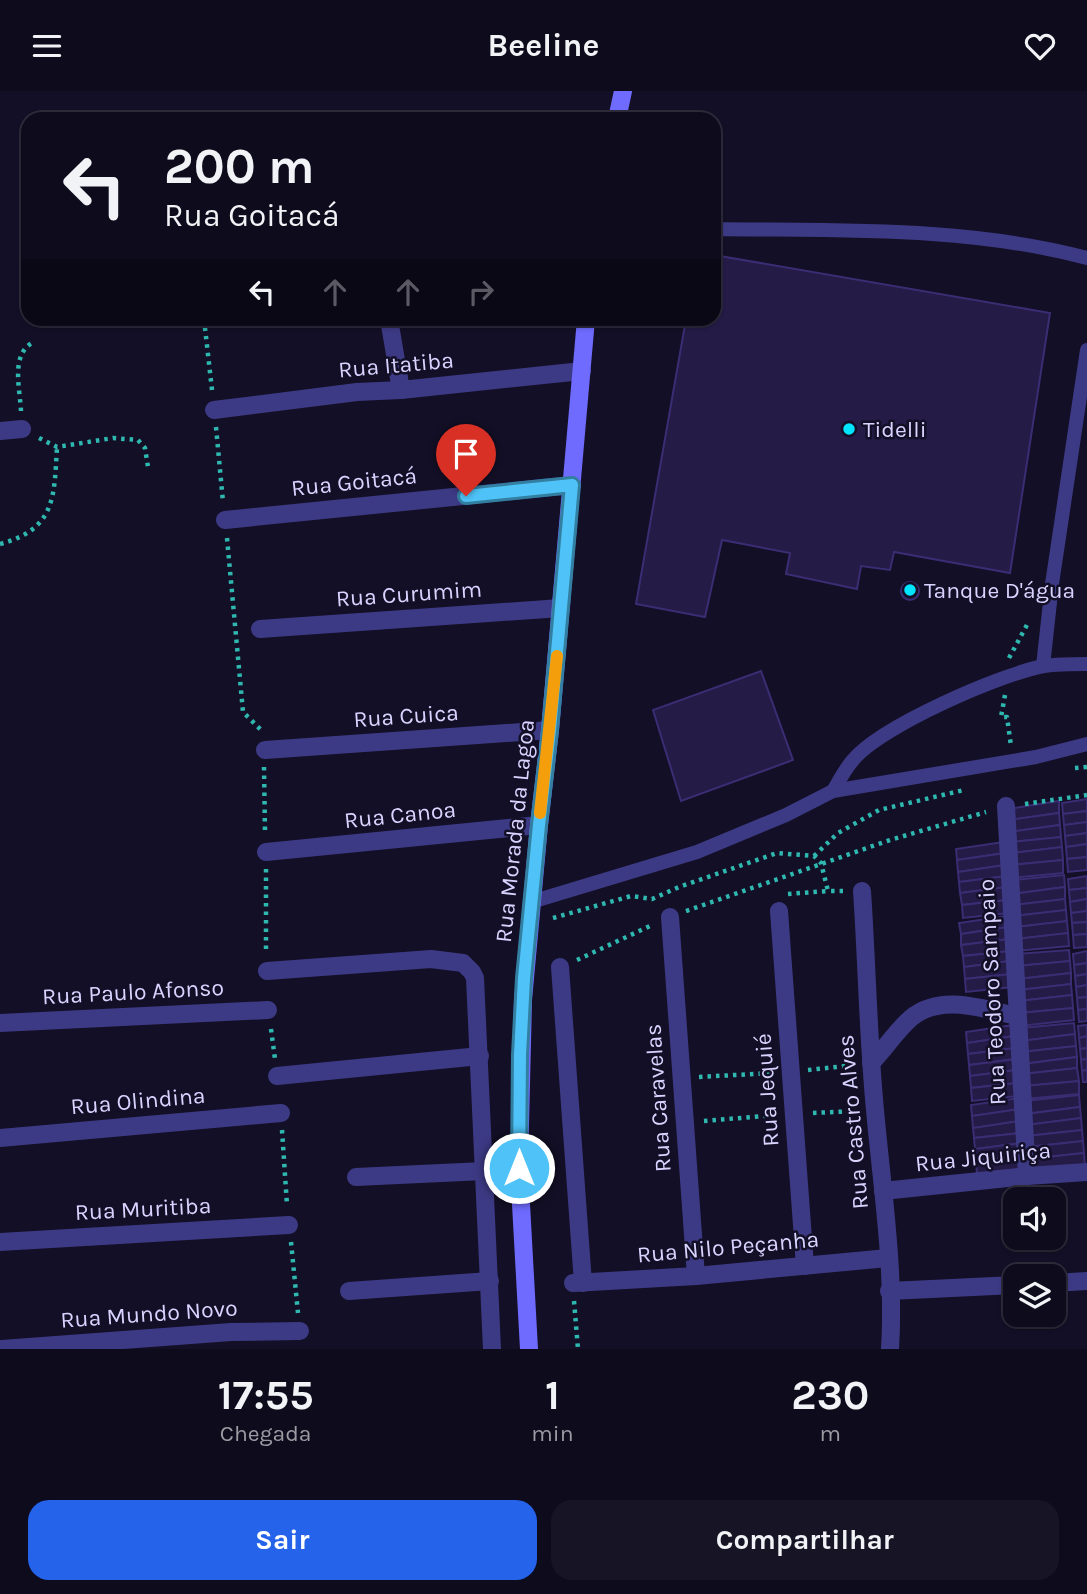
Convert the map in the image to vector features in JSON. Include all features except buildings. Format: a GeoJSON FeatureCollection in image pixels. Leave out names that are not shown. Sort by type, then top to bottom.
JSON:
{"type":"FeatureCollection","features":[{"type":"Feature","properties":{"kind":"street"},"geometry":{"type":"LineString","coordinates":[[618,112],[623,91]]}},
{"type":"Feature","properties":{"kind":"street"},"geometry":{"type":"LineString","coordinates":[[390,326],[401,390]]}},
{"type":"Feature","properties":{"kind":"street","name":"Rua Morada da Lagoa"},"geometry":{"type":"LineString","coordinates":[[529,1349],[519,1168],[521,1041],[531,902],[550,730],[585,326]]}},
{"type":"Feature","properties":{"kind":"street","name":"Rua Itatiba"},"geometry":{"type":"LineString","coordinates":[[214,410],[357,392],[582,372]]}},
{"type":"Feature","properties":{"kind":"street"},"geometry":{"type":"LineString","coordinates":[[0,431],[22,429]]}},
{"type":"Feature","properties":{"kind":"street","name":"Rua Goitacá"},"geometry":{"type":"LineString","coordinates":[[225,520],[572,485]]}},
{"type":"Feature","properties":{"kind":"street","name":"Rua Curumim"},"geometry":{"type":"LineString","coordinates":[[260,628],[561,608]]}},
{"type":"Feature","properties":{"kind":"street","name":"Rua Cuica"},"geometry":{"type":"LineString","coordinates":[[265,750],[550,730]]}},
{"type":"Feature","properties":{"kind":"street","name":"Rua Teodoro Sampaio"},"geometry":{"type":"LineString","coordinates":[[1006,806],[1027,1175]]}},
{"type":"Feature","properties":{"kind":"street","name":"Rua Canoa"},"geometry":{"type":"LineString","coordinates":[[266,852],[539,825]]}},
{"type":"Feature","properties":{"kind":"street","name":"Rua Castro Alves"},"geometry":{"type":"LineString","coordinates":[[862,891],[871,1063],[888,1258],[892,1325],[890,1349]]}},
{"type":"Feature","properties":{"kind":"street","name":"Rua Jequié"},"geometry":{"type":"LineString","coordinates":[[777,903],[805,1266]]}},
{"type":"Feature","properties":{"kind":"street","name":"Rua Caravelas"},"geometry":{"type":"LineString","coordinates":[[670,917],[696,1276]]}},
{"type":"Feature","properties":{"kind":"street","name":"Rua Morada da Lagoa"},"geometry":{"type":"LineString","coordinates":[[267,971],[431,958],[463,963],[472,972],[475,978],[480,1056],[492,1349]]}},
{"type":"Feature","properties":{"kind":"street"},"geometry":{"type":"LineString","coordinates":[[560,967],[578,1283]]}},
{"type":"Feature","properties":{"kind":"street"},"geometry":{"type":"LineString","coordinates":[[871,1063],[899,1030],[925,1008],[965,1005],[1017,1016]]}},
{"type":"Feature","properties":{"kind":"street","name":"Rua Paulo Afonso"},"geometry":{"type":"LineString","coordinates":[[0,1023],[268,1010]]}},
{"type":"Feature","properties":{"kind":"street"},"geometry":{"type":"LineString","coordinates":[[277,1076],[480,1056]]}},
{"type":"Feature","properties":{"kind":"street","name":"Rua Olindina"},"geometry":{"type":"LineString","coordinates":[[0,1138],[281,1113]]}},
{"type":"Feature","properties":{"kind":"street"},"geometry":{"type":"LineString","coordinates":[[356,1178],[484,1171]]}},
{"type":"Feature","properties":{"kind":"street","name":"Rua Jiquiriça"},"geometry":{"type":"LineString","coordinates":[[883,1191],[1027,1175],[1087,1172]]}},
{"type":"Feature","properties":{"kind":"street","name":"Rua Muritiba"},"geometry":{"type":"LineString","coordinates":[[0,1243],[289,1225]]}},
{"type":"Feature","properties":{"kind":"street","name":"Rua Nilo Peçanha"},"geometry":{"type":"LineString","coordinates":[[578,1283],[696,1276],[888,1258]]}},
{"type":"Feature","properties":{"kind":"street"},"geometry":{"type":"LineString","coordinates":[[349,1291],[490,1281]]}},
{"type":"Feature","properties":{"kind":"street"},"geometry":{"type":"LineString","coordinates":[[1066,1282],[1087,1281]]}},
{"type":"Feature","properties":{"kind":"street"},"geometry":{"type":"LineString","coordinates":[[889,1291],[1003,1286]]}},
{"type":"Feature","properties":{"kind":"street","name":"Rua Mundo Novo"},"geometry":{"type":"LineString","coordinates":[[2,1349],[230,1332],[300,1331]]}},
{"type":"Feature","properties":{"kind":"lane"},"geometry":{"type":"LineString","coordinates":[[721,229],[854,231],[989,239],[1087,258]]}},
{"type":"Feature","properties":{"kind":"lane"},"geometry":{"type":"LineString","coordinates":[[1043,666],[1052,584],[1087,350]]}},
{"type":"Feature","properties":{"kind":"lane"},"geometry":{"type":"LineString","coordinates":[[833,791],[853,758],[886,733],[944,703],[1043,666],[1087,664]]}},
{"type":"Feature","properties":{"kind":"lane"},"geometry":{"type":"LineString","coordinates":[[531,902],[697,852],[786,815],[833,791],[1036,758],[1087,744]]}},
{"type":"Feature","properties":{"kind":"path"},"geometry":{"type":"LineString","coordinates":[[34,342],[25,348],[20,357],[22,429],[57,447],[113,438],[138,440],[145,448],[148,467]]}},
{"type":"Feature","properties":{"kind":"path"},"geometry":{"type":"LineString","coordinates":[[0,544],[16,540],[34,530],[50,509],[57,447]]}},
{"type":"Feature","properties":{"kind":"path"},"geometry":{"type":"LineString","coordinates":[[1074,768],[1087,767]]}},
{"type":"Feature","properties":{"kind":"path"},"geometry":{"type":"LineString","coordinates":[[814,856],[838,832],[879,810],[968,789]]}},
{"type":"Feature","properties":{"kind":"path"},"geometry":{"type":"LineString","coordinates":[[560,967],[670,917],[821,863],[1006,806],[1087,795]]}},
{"type":"Feature","properties":{"kind":"path"},"geometry":{"type":"LineString","coordinates":[[549,922],[554,916],[631,896],[652,899],[777,853],[814,856],[821,863],[828,891]]}},
{"type":"Feature","properties":{"kind":"path"},"geometry":{"type":"LineString","coordinates":[[768,882],[777,903],[828,891],[862,891]]}},
{"type":"Feature","properties":{"kind":"path"},"geometry":{"type":"LineString","coordinates":[[681,1078],[791,1072],[871,1063]]}},
{"type":"Feature","properties":{"kind":"path"},"geometry":{"type":"LineString","coordinates":[[684,1123],[875,1110]]}},
{"type":"Feature","properties":{"kind":"path"},"geometry":{"type":"LineString","coordinates":[[578,1283],[578,1349]]}},
{"type":"Feature","properties":{"kind":"slow traffic"},"geometry":{"type":"LineString","coordinates":[[540,813],[557,656]]}},
{"type":"Feature","properties":{"kind":"place","name":"Tidelli"},"geometry":{"type":"Point","coordinates":[849,429]}},
{"type":"Feature","properties":{"kind":"place","name":"Tanque D'água"},"geometry":{"type":"Point","coordinates":[910,590]}},
{"type":"Feature","properties":{"kind":"route"},"geometry":{"type":"LineString","coordinates":[[466,496],[572,485],[524,978],[519,1168]]}}]}
